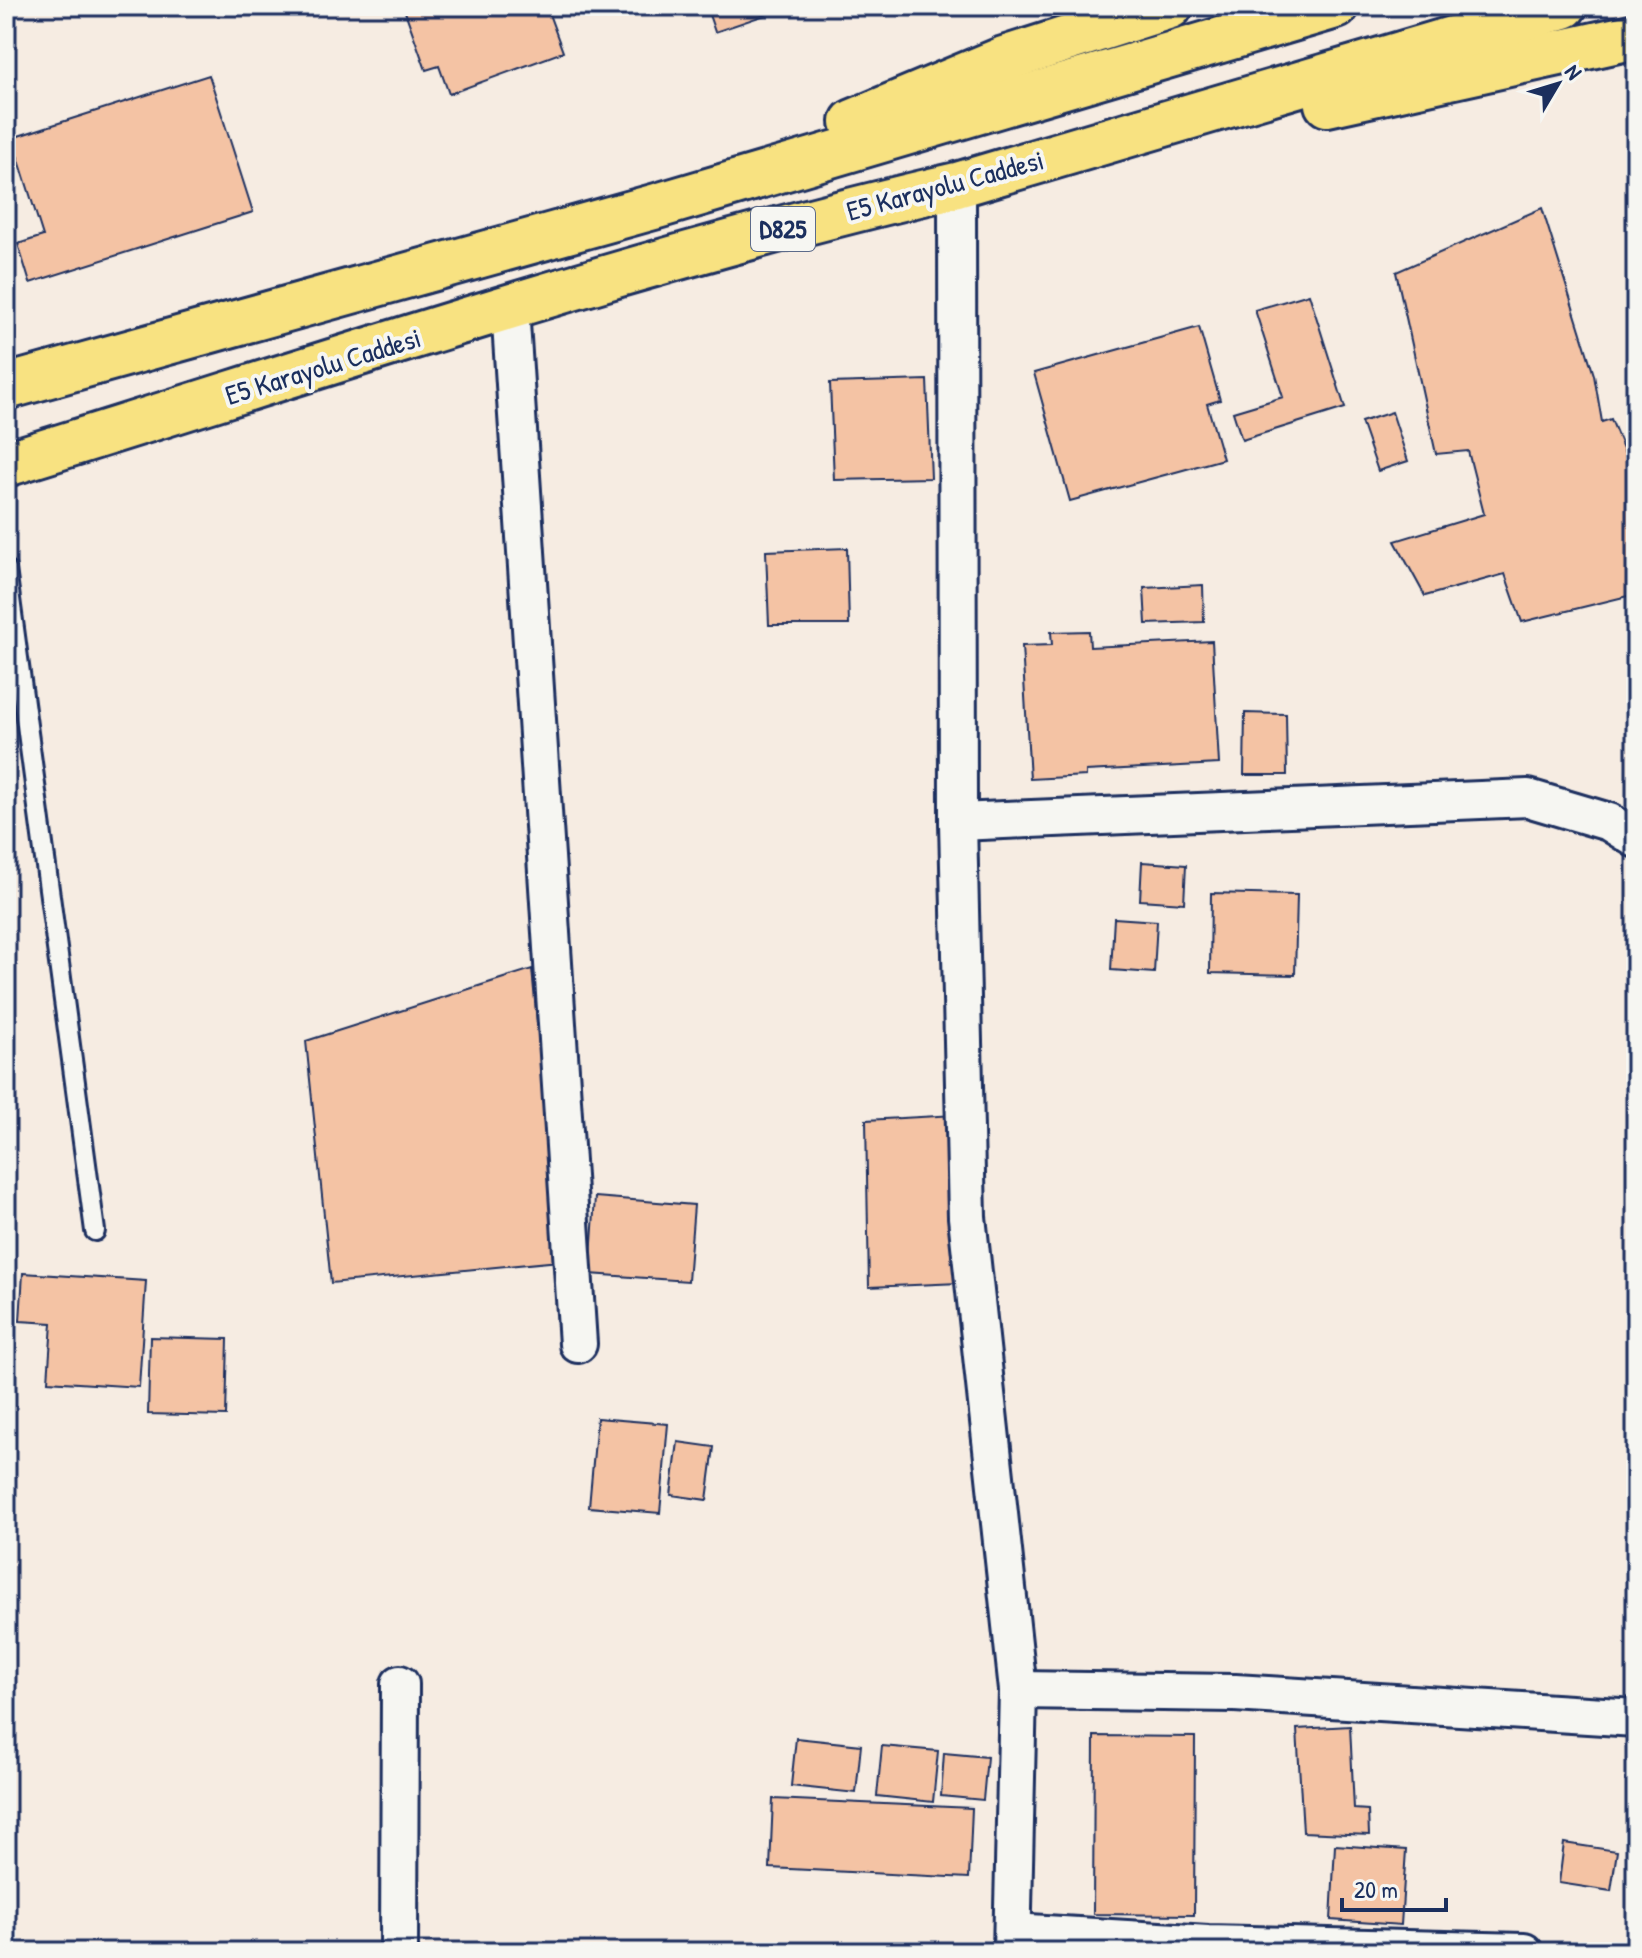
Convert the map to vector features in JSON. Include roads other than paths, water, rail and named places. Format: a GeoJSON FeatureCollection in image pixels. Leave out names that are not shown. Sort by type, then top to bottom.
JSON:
{"type":"FeatureCollection","features":[{"type":"Feature","properties":{"kind":"highway"},"geometry":{"type":"LineString","coordinates":[[657,206],[1004,59],[1170,6]]}},
{"type":"Feature","properties":{"kind":"highway","name":"D825"},"geometry":{"type":"LineString","coordinates":[[6,387],[657,206],[1336,6]]}},
{"type":"Feature","properties":{"kind":"highway","name":"E5 Karayolu Caddesi"},"geometry":{"type":"LineString","coordinates":[[6,464],[510,308],[865,206],[957,185],[1564,6]]}},
{"type":"Feature","properties":{"kind":"highway"},"geometry":{"type":"LineString","coordinates":[[957,185],[1636,36]]}},
{"type":"Feature","properties":{"kind":"street"},"geometry":{"type":"LineString","coordinates":[[957,185],[958,822],[967,1217],[1018,1690],[1013,1942],[1524,1952]]}},
{"type":"Feature","properties":{"kind":"street"},"geometry":{"type":"LineString","coordinates":[[510,308],[578,1344]]}},
{"type":"Feature","properties":{"kind":"street"},"geometry":{"type":"LineString","coordinates":[[958,822],[1528,798],[1609,822],[1636,839]]}},
{"type":"Feature","properties":{"kind":"street"},"geometry":{"type":"LineString","coordinates":[[399,1952],[400,1684]]}},
{"type":"Feature","properties":{"kind":"street"},"geometry":{"type":"LineString","coordinates":[[1018,1690],[1235,1693],[1636,1718]]}},
{"type":"Feature","properties":{"kind":"lane"},"geometry":{"type":"LineString","coordinates":[[6,569],[95,1231]]}}]}
